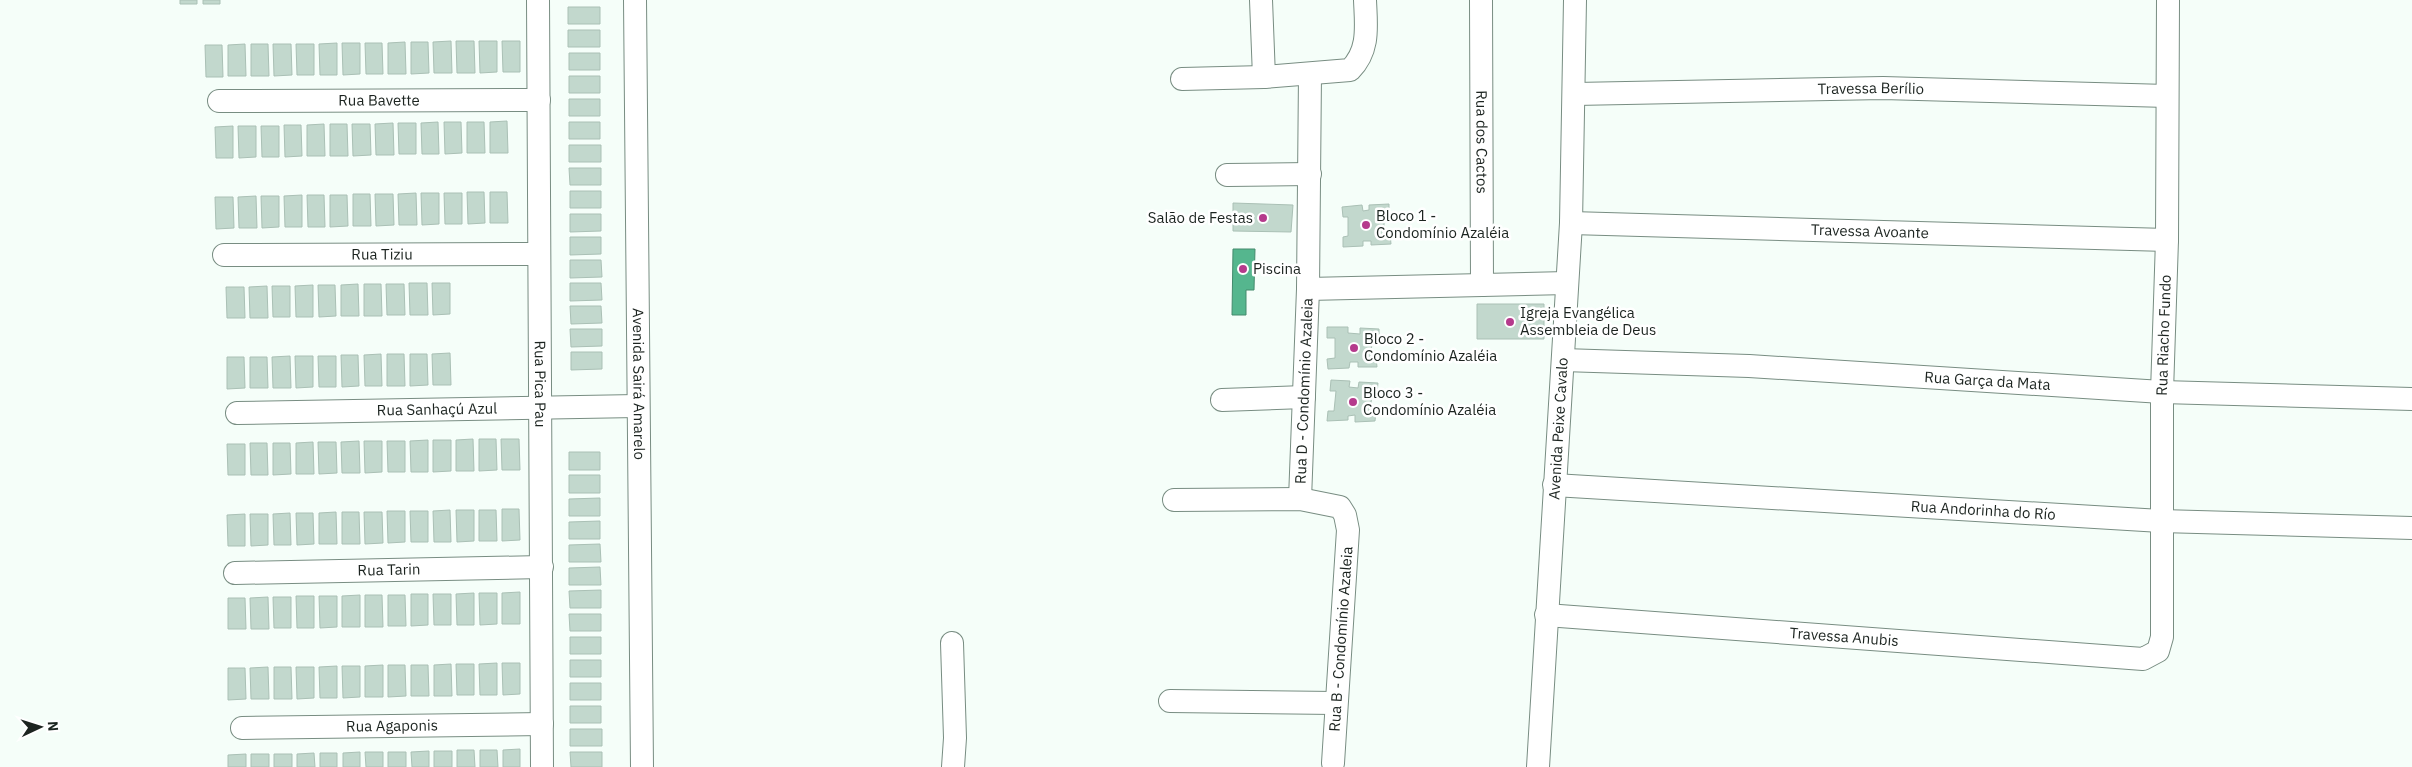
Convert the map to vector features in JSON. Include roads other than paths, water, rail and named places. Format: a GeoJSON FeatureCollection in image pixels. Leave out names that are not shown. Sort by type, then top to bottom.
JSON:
{"type":"FeatureCollection","features":[{"type":"Feature","properties":{"kind":"street","name":"Rua Pica Pau"},"geometry":{"type":"LineString","coordinates":[[538,0],[542,767]]}},
{"type":"Feature","properties":{"kind":"street","name":"Avenida Sairá Amarelo"},"geometry":{"type":"LineString","coordinates":[[635,0],[637,406],[642,767]]}},
{"type":"Feature","properties":{"kind":"street"},"geometry":{"type":"LineString","coordinates":[[1261,0],[1264,77]]}},
{"type":"Feature","properties":{"kind":"street"},"geometry":{"type":"LineString","coordinates":[[1182,79],[1264,77],[1350,70],[1359,61],[1365,49],[1365,0]]}},
{"type":"Feature","properties":{"kind":"street","name":"Rua dos Cactos"},"geometry":{"type":"LineString","coordinates":[[1481,0],[1482,285]]}},
{"type":"Feature","properties":{"kind":"street","name":"Avenida Peixe Cavalo"},"geometry":{"type":"LineString","coordinates":[[1538,767],[1554,485],[1572,223],[1575,0]]}},
{"type":"Feature","properties":{"kind":"street","name":"Rua Riacho Fundo"},"geometry":{"type":"LineString","coordinates":[[2143,659],[2158,651],[2162,637],[2162,392],[2167,240],[2168,0]]}},
{"type":"Feature","properties":{"kind":"street","name":"Rua D - Condomínio Azaleia"},"geometry":{"type":"LineString","coordinates":[[1300,499],[1308,289],[1310,74]]}},
{"type":"Feature","properties":{"kind":"street","name":"Travessa Berílio"},"geometry":{"type":"LineString","coordinates":[[1575,94],[1883,88],[2167,96]]}},
{"type":"Feature","properties":{"kind":"street","name":"Rua Bavette"},"geometry":{"type":"LineString","coordinates":[[220,101],[539,100]]}},
{"type":"Feature","properties":{"kind":"street"},"geometry":{"type":"LineString","coordinates":[[1226,175],[1310,174]]}},
{"type":"Feature","properties":{"kind":"street","name":"Travessa Avoante"},"geometry":{"type":"LineString","coordinates":[[1572,223],[2167,240]]}},
{"type":"Feature","properties":{"kind":"street","name":"Rua Tiziu"},"geometry":{"type":"LineString","coordinates":[[224,255],[539,254]]}},
{"type":"Feature","properties":{"kind":"street"},"geometry":{"type":"LineString","coordinates":[[1308,289],[1567,284]]}},
{"type":"Feature","properties":{"kind":"street","name":"Rua Garça da Mata"},"geometry":{"type":"LineString","coordinates":[[1563,360],[1749,366],[2162,392],[2412,399]]}},
{"type":"Feature","properties":{"kind":"street"},"geometry":{"type":"LineString","coordinates":[[1222,400],[1304,397]]}},
{"type":"Feature","properties":{"kind":"street","name":"Rua Sanhaçú Azul"},"geometry":{"type":"LineString","coordinates":[[237,413],[637,406]]}},
{"type":"Feature","properties":{"kind":"street","name":"Rua Andorinha do Río"},"geometry":{"type":"LineString","coordinates":[[1554,485],[2161,521],[2412,528]]}},
{"type":"Feature","properties":{"kind":"street"},"geometry":{"type":"LineString","coordinates":[[1174,500],[1300,499]]}},
{"type":"Feature","properties":{"kind":"street","name":"Rua B - Condomínio Azaleia"},"geometry":{"type":"LineString","coordinates":[[1300,499],[1340,507],[1346,515],[1348,530],[1335,703],[1333,763]]}},
{"type":"Feature","properties":{"kind":"street","name":"Rua Tarin"},"geometry":{"type":"LineString","coordinates":[[235,573],[542,567]]}},
{"type":"Feature","properties":{"kind":"street","name":"Travessa Anubis"},"geometry":{"type":"LineString","coordinates":[[1546,614],[2143,659]]}},
{"type":"Feature","properties":{"kind":"street"},"geometry":{"type":"LineString","coordinates":[[952,643],[955,738],[953,767]]}},
{"type":"Feature","properties":{"kind":"street"},"geometry":{"type":"LineString","coordinates":[[1170,701],[1335,703]]}},
{"type":"Feature","properties":{"kind":"street","name":"Rua Agaponis"},"geometry":{"type":"LineString","coordinates":[[242,728],[542,724]]}},
{"type":"Feature","properties":{"kind":"place","name":"Salão de Festas"},"geometry":{"type":"Point","coordinates":[1263,218]}},
{"type":"Feature","properties":{"kind":"place","name":"Bloco 1 - Condomínio Azaléia"},"geometry":{"type":"Point","coordinates":[1366,225]}},
{"type":"Feature","properties":{"kind":"place","name":"Piscina"},"geometry":{"type":"Point","coordinates":[1243,269]}},
{"type":"Feature","properties":{"kind":"place","name":"Igreja Evangélica Assembleia de Deus"},"geometry":{"type":"Point","coordinates":[1510,322]}},
{"type":"Feature","properties":{"kind":"place","name":"Bloco 2 - Condomínio Azaléia"},"geometry":{"type":"Point","coordinates":[1354,348]}},
{"type":"Feature","properties":{"kind":"place","name":"Bloco 3 - Condomínio Azaléia"},"geometry":{"type":"Point","coordinates":[1353,402]}}]}
